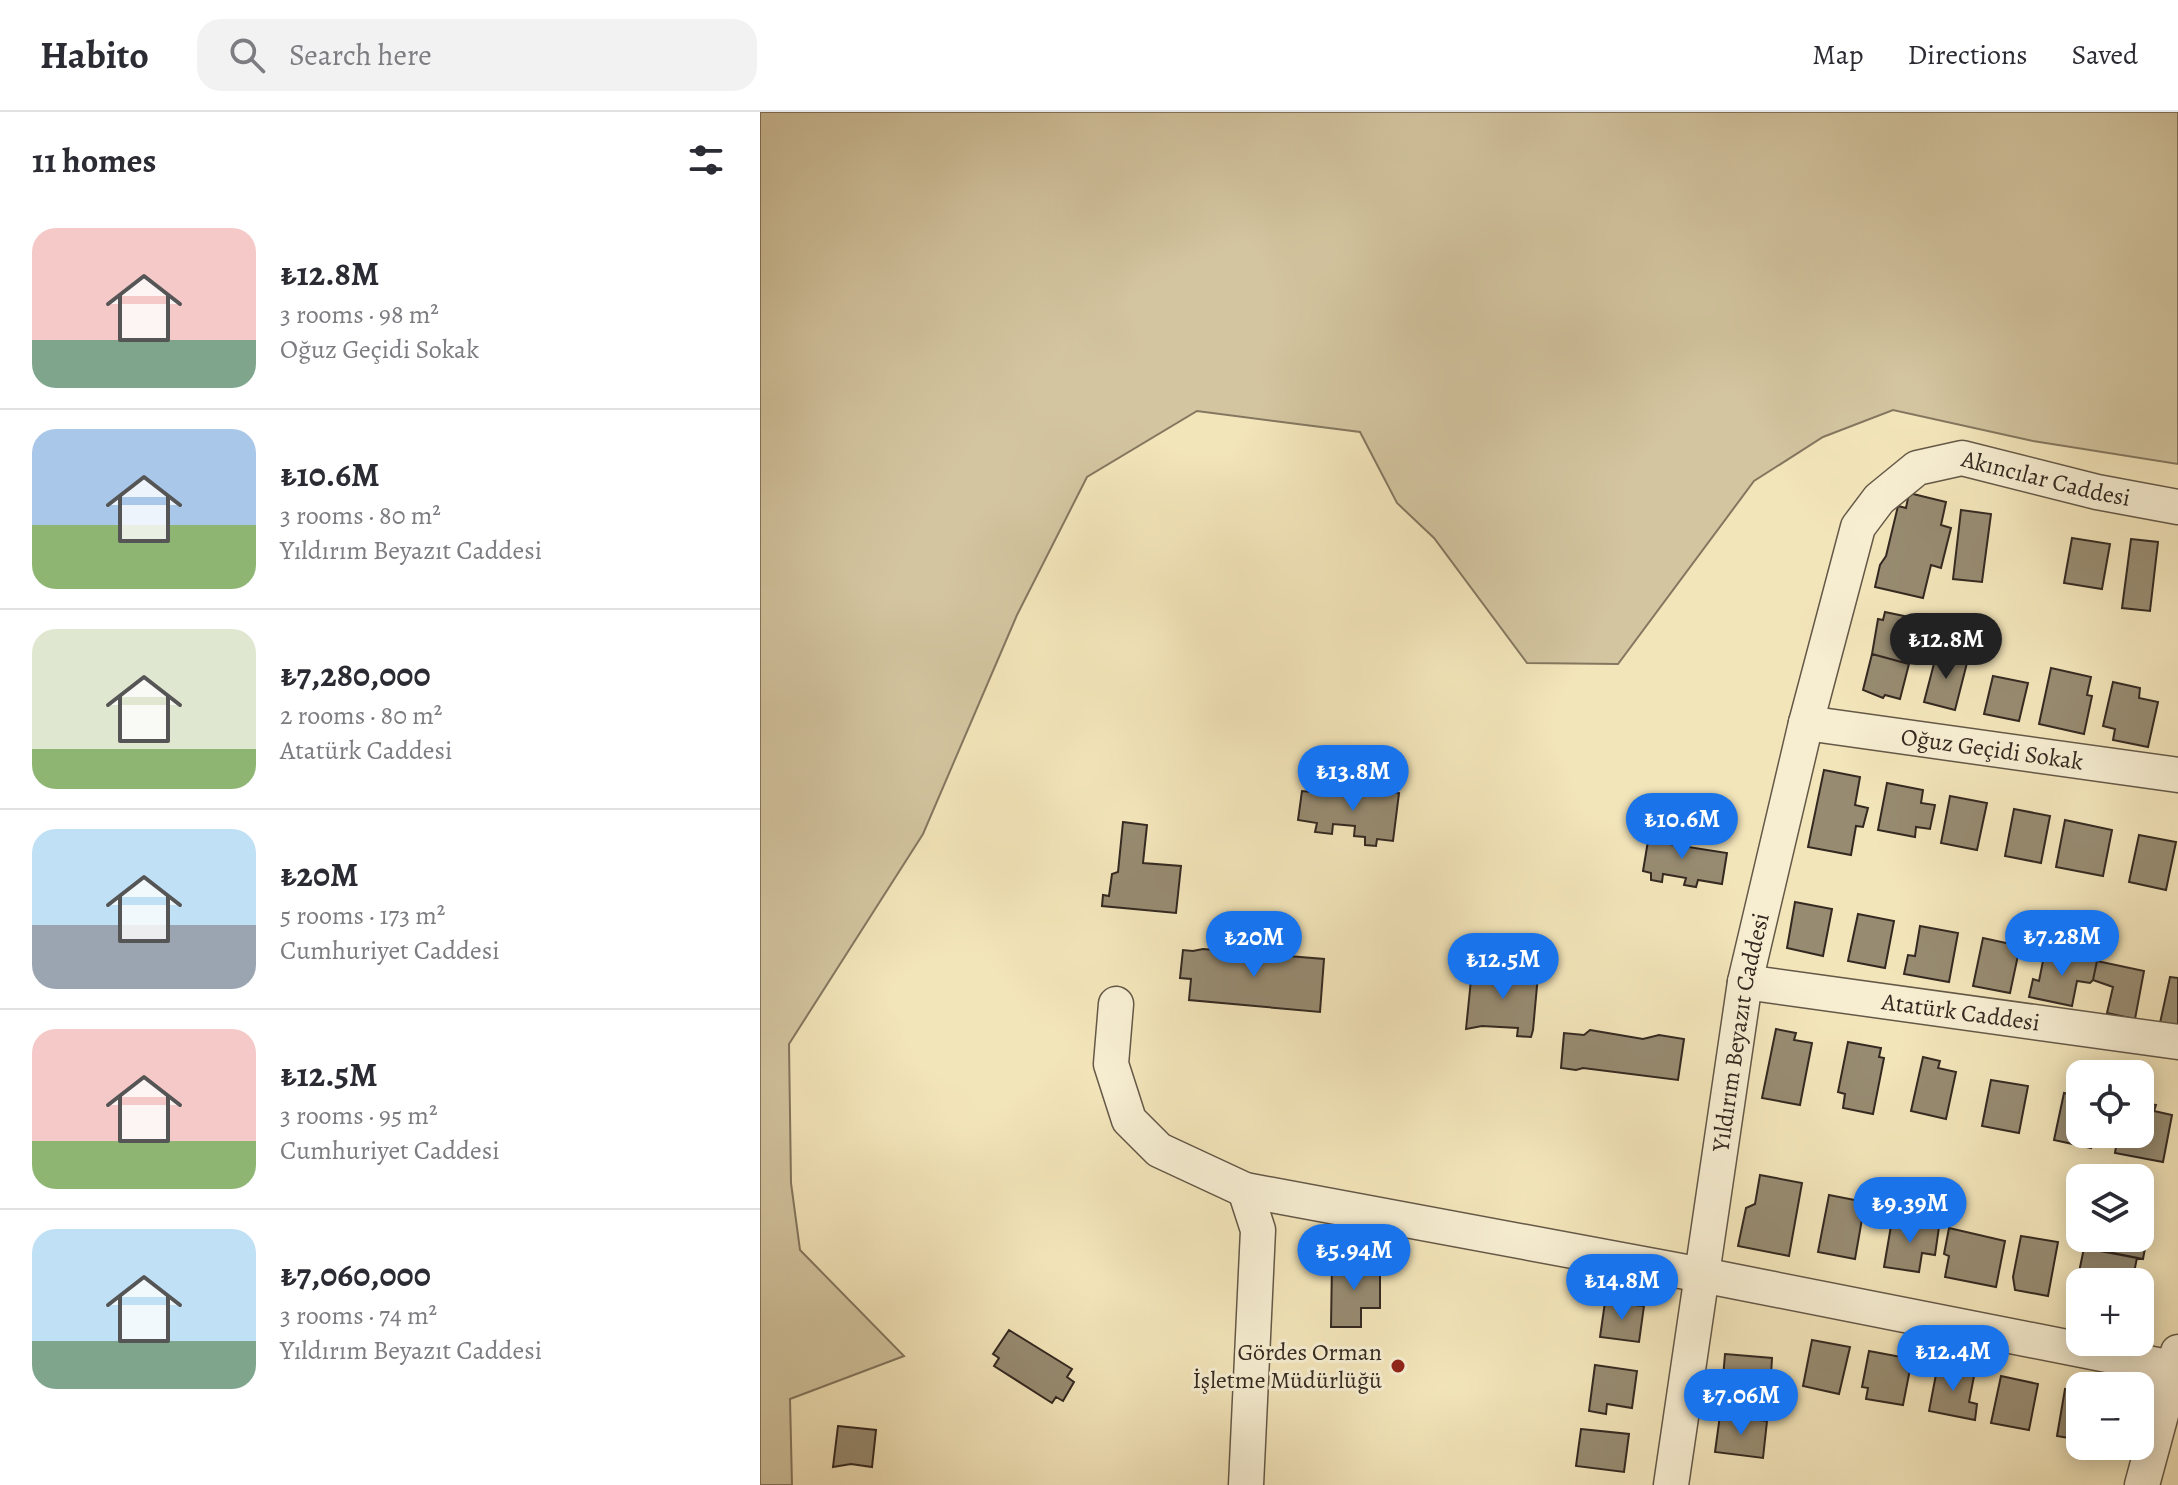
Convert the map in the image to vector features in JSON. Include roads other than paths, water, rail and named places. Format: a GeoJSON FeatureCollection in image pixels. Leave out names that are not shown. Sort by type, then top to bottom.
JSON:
{"type":"FeatureCollection","features":[{"type":"Feature","properties":{"kind":"street","name":"Akıncılar Caddesi"},"geometry":{"type":"LineString","coordinates":[[1879,499],[1917,468],[1962,458],[2097,492],[2178,507]]}},
{"type":"Feature","properties":{"kind":"street","name":"Yıldırım Beyazıt Caddesi"},"geometry":{"type":"LineString","coordinates":[[1671,1485],[1745,982],[1806,723],[1858,527],[1879,499]]}},
{"type":"Feature","properties":{"kind":"street","name":"Oğuz Geçidi Sokak"},"geometry":{"type":"LineString","coordinates":[[1806,723],[2178,775]]}},
{"type":"Feature","properties":{"kind":"street","name":"Atatürk Caddesi"},"geometry":{"type":"LineString","coordinates":[[1745,982],[2178,1042]]}},
{"type":"Feature","properties":{"kind":"street"},"geometry":{"type":"LineString","coordinates":[[1116,1004],[1111,1064],[1129,1120],[1159,1150],[1245,1190],[2176,1363],[2142,1485]]}},
{"type":"Feature","properties":{"kind":"street"},"geometry":{"type":"LineString","coordinates":[[1245,1190],[1258,1230],[1246,1485]]}},
{"type":"Feature","properties":{"kind":"place","name":"Gördes Orman İşletme Müdürlüğü"},"geometry":{"type":"Point","coordinates":[1398,1366]}}]}
